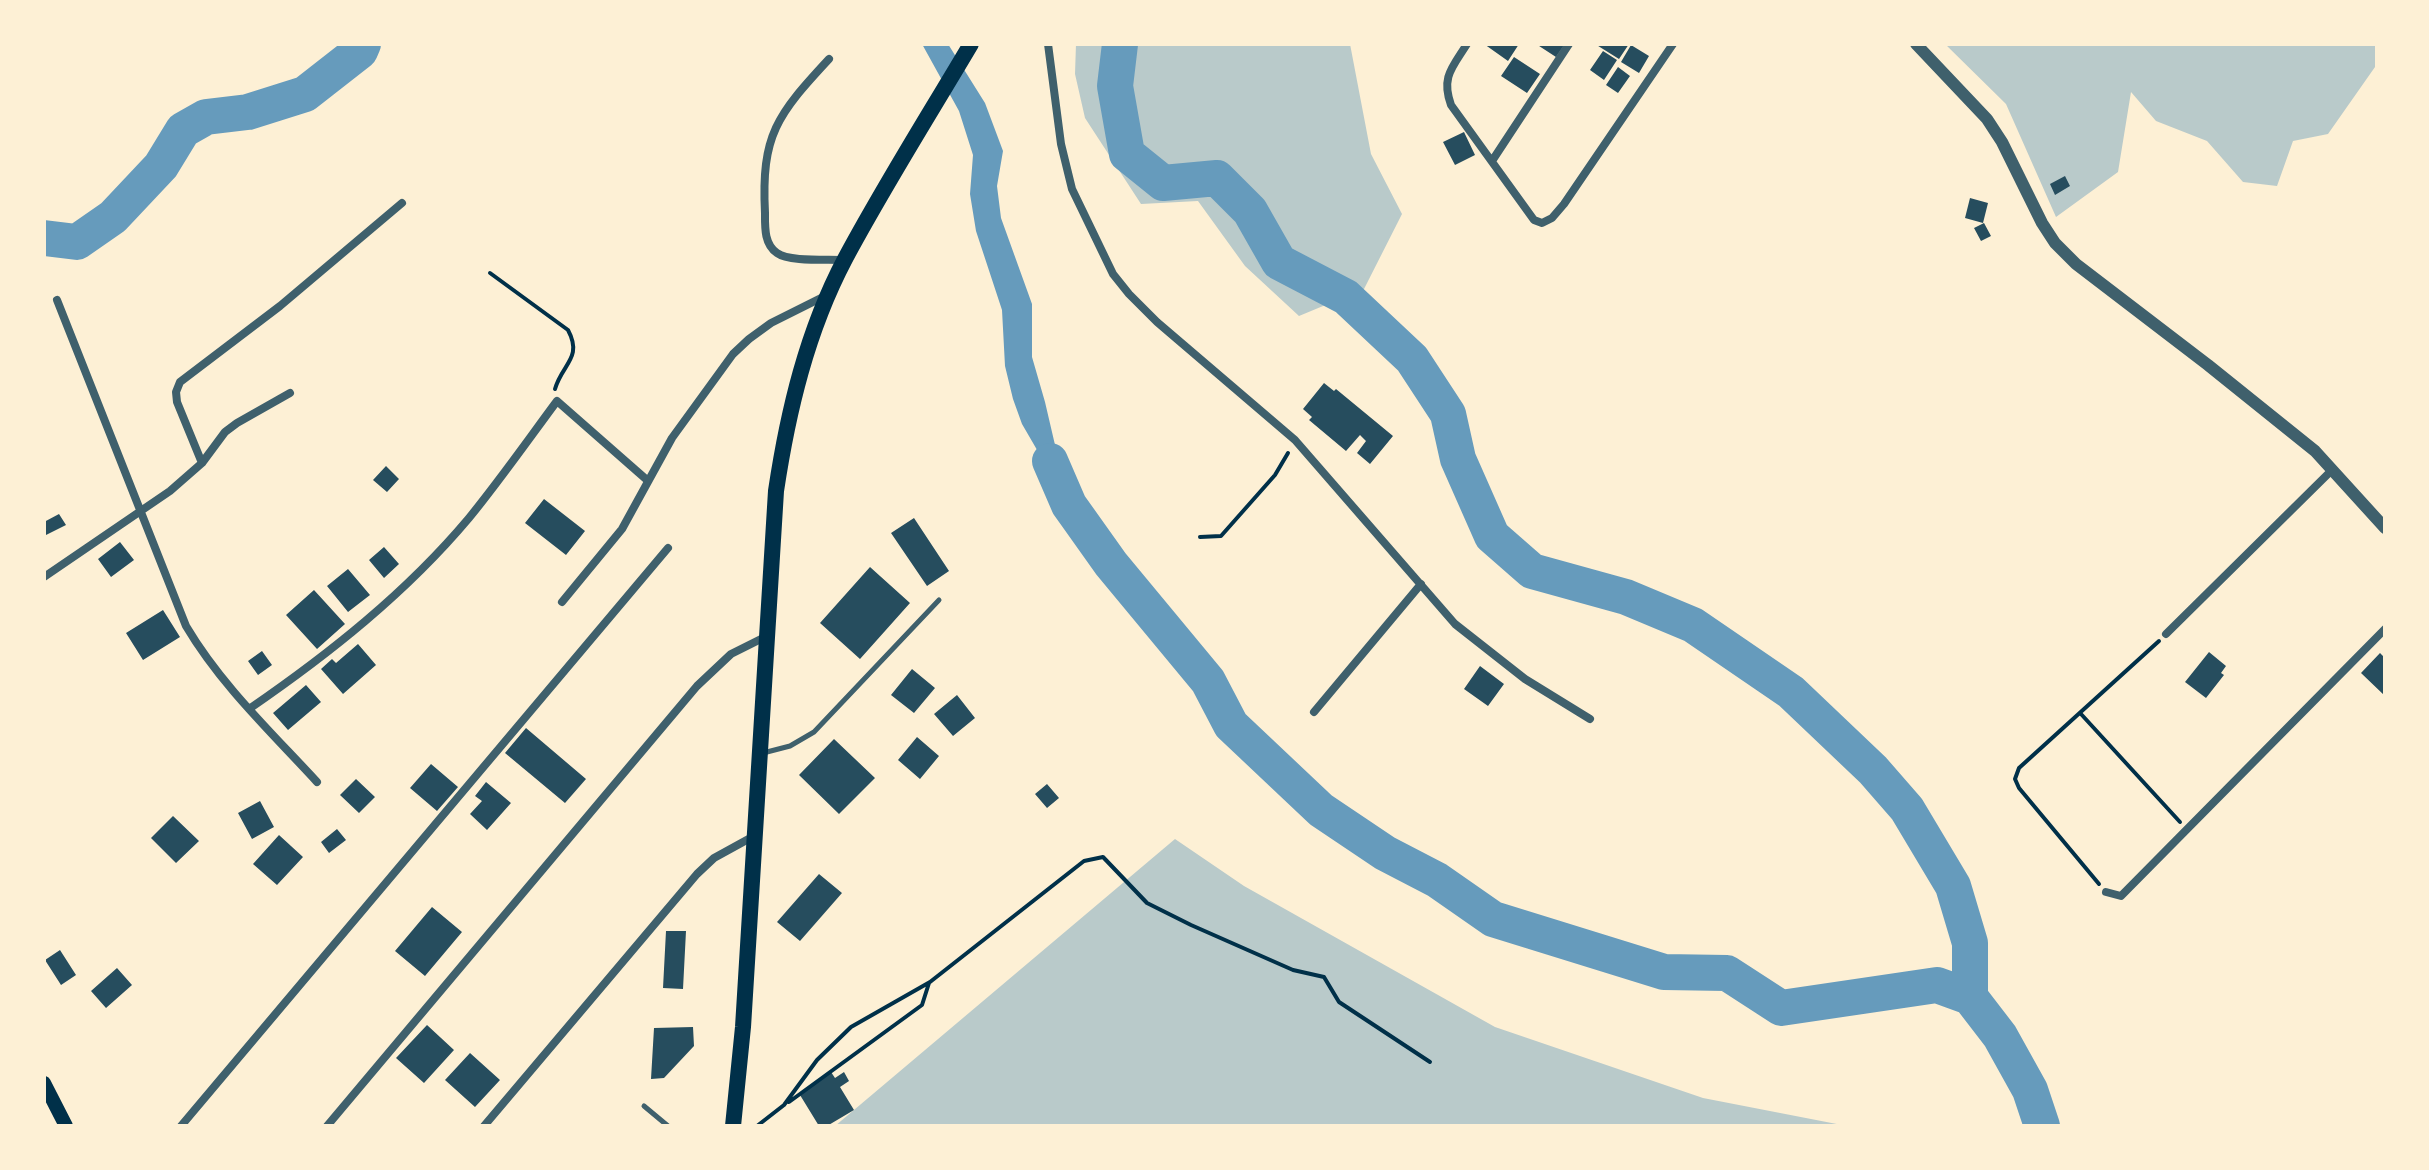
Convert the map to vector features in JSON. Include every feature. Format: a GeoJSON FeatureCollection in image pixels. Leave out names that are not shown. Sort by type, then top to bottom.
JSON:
{"type":"FeatureCollection","features":[{"type":"Feature","properties":{"kind":"highway"},"geometry":{"type":"LineString","coordinates":[[733,1126],[743,1027],[776,491],[785,429],[811,340],[845,260],[971,44]]}},
{"type":"Feature","properties":{"kind":"main road"},"geometry":{"type":"LineString","coordinates":[[44,1083],[66,1126]]}},
{"type":"Feature","properties":{"kind":"street"},"geometry":{"type":"LineString","coordinates":[[1048,44],[1061,144],[1072,189],[1113,274],[1129,294],[1157,322],[1295,440],[1455,624],[1525,679],[1590,719]]}},
{"type":"Feature","properties":{"kind":"street"},"geometry":{"type":"LineString","coordinates":[[1467,44],[1446,79],[1451,105],[1534,220],[1542,223],[1564,204],[1673,44]]}},
{"type":"Feature","properties":{"kind":"street"},"geometry":{"type":"LineString","coordinates":[[1492,161],[1569,44]]}},
{"type":"Feature","properties":{"kind":"street"},"geometry":{"type":"LineString","coordinates":[[1916,44],[1987,119],[2055,243],[2076,264],[2315,451],[2385,528]]}},
{"type":"Feature","properties":{"kind":"street"},"geometry":{"type":"LineString","coordinates":[[829,59],[798,92],[779,119],[767,150],[763,185],[765,233],[774,252],[785,257],[845,260]]}},
{"type":"Feature","properties":{"kind":"street"},"geometry":{"type":"LineString","coordinates":[[202,463],[177,402],[176,392],[180,382],[280,306],[402,203]]}},
{"type":"Feature","properties":{"kind":"street"},"geometry":{"type":"LineString","coordinates":[[562,602],[622,529],[647,480],[691,408],[733,354],[771,323],[829,294]]}},
{"type":"Feature","properties":{"kind":"street"},"geometry":{"type":"LineString","coordinates":[[57,300],[186,626],[204,656],[317,782]]}},
{"type":"Feature","properties":{"kind":"street"},"geometry":{"type":"LineString","coordinates":[[44,577],[141,513],[202,463],[225,432],[290,393]]}},
{"type":"Feature","properties":{"kind":"street"},"geometry":{"type":"LineString","coordinates":[[249,709],[345,637],[416,574],[468,518],[557,401],[647,480]]}},
{"type":"Feature","properties":{"kind":"street"},"geometry":{"type":"LineString","coordinates":[[2166,634],[2332,470]]}},
{"type":"Feature","properties":{"kind":"street"},"geometry":{"type":"LineString","coordinates":[[181,1126],[668,548]]}},
{"type":"Feature","properties":{"kind":"street"},"geometry":{"type":"LineString","coordinates":[[1314,712],[1421,584]]}},
{"type":"Feature","properties":{"kind":"street"},"geometry":{"type":"LineString","coordinates":[[2106,892],[2121,896],[2385,629]]}},
{"type":"Feature","properties":{"kind":"street"},"geometry":{"type":"LineString","coordinates":[[327,1126],[697,686],[731,654],[767,636]]}},
{"type":"Feature","properties":{"kind":"street"},"geometry":{"type":"LineString","coordinates":[[484,1126],[697,874],[714,858],[754,836]]}},
{"type":"Feature","properties":{"kind":"lane"},"geometry":{"type":"LineString","coordinates":[[759,754],[790,746],[814,732],[939,600]]}},
{"type":"Feature","properties":{"kind":"lane"},"geometry":{"type":"LineString","coordinates":[[644,1106],[668,1126]]}},
{"type":"Feature","properties":{"kind":"path"},"geometry":{"type":"LineString","coordinates":[[490,273],[568,330],[574,350],[556,383],[557,401]]}},
{"type":"Feature","properties":{"kind":"path"},"geometry":{"type":"LineString","coordinates":[[1200,537],[1221,536],[1275,475],[1295,440]]}},
{"type":"Feature","properties":{"kind":"path"},"geometry":{"type":"LineString","coordinates":[[2106,892],[2019,788],[2015,779],[2019,768],[2166,634]]}},
{"type":"Feature","properties":{"kind":"path"},"geometry":{"type":"LineString","coordinates":[[2081,714],[2187,830]]}},
{"type":"Feature","properties":{"kind":"path"},"geometry":{"type":"LineString","coordinates":[[784,1105],[817,1060],[851,1027],[930,982],[1084,861],[1103,857],[1147,903],[1293,970],[1324,977],[1339,1002],[1430,1062]]}},
{"type":"Feature","properties":{"kind":"path"},"geometry":{"type":"LineString","coordinates":[[757,1126],[922,1005],[930,982]]}},
{"type":"Feature","properties":{"kind":"shaded area"},"geometry":{"type":"Polygon","coordinates":[[[1076,44],[1350,44],[1371,154],[1402,214],[1364,289],[1299,316],[1245,266],[1198,201],[1141,204],[1085,118],[1075,74],[1076,44]]]}},
{"type":"Feature","properties":{"kind":"shaded area"},"geometry":{"type":"Polygon","coordinates":[[[1945,44],[2375,44],[2375,67],[2328,134],[2293,141],[2277,186],[2243,182],[2207,141],[2156,121],[2131,92],[2118,172],[2056,217],[2006,104],[1945,44]]]}},
{"type":"Feature","properties":{"kind":"shaded area"},"geometry":{"type":"Polygon","coordinates":[[[1175,839],[1244,886],[1495,1027],[1703,1098],[1847,1126],[835,1126],[1175,839]]]}},
{"type":"Feature","properties":{"kind":"water"},"geometry":{"type":"Polygon","coordinates":[[[922,44],[948,44],[985,103],[1003,151],[997,186],[1001,218],[1032,304],[1032,357],[1069,505],[1022,424],[1013,399],[1005,366],[1002,310],[976,231],[970,194],[973,155],[959,111],[922,44]]]}},
{"type":"Feature","properties":{"kind":"building"},"geometry":{"type":"Polygon","coordinates":[[[1484,44],[1519,44],[1508,61],[1484,44]]]}},
{"type":"Feature","properties":{"kind":"building"},"geometry":{"type":"Polygon","coordinates":[[[1536,44],[1565,44],[1556,57],[1536,44]]]}},
{"type":"Feature","properties":{"kind":"building"},"geometry":{"type":"Polygon","coordinates":[[[1595,44],[1629,44],[1619,59],[1595,44]]]}},
{"type":"Feature","properties":{"kind":"building"},"geometry":{"type":"Polygon","coordinates":[[[1631,45],[1649,56],[1639,73],[1621,62],[1631,45]]]}},
{"type":"Feature","properties":{"kind":"building"},"geometry":{"type":"Polygon","coordinates":[[[1603,51],[1617,60],[1604,80],[1590,70],[1603,51]]]}},
{"type":"Feature","properties":{"kind":"building"},"geometry":{"type":"Polygon","coordinates":[[[1514,57],[1540,74],[1527,93],[1501,76],[1514,57]]]}},
{"type":"Feature","properties":{"kind":"building"},"geometry":{"type":"Polygon","coordinates":[[[1618,67],[1630,76],[1618,93],[1606,85],[1618,67]]]}},
{"type":"Feature","properties":{"kind":"building"},"geometry":{"type":"Polygon","coordinates":[[[1464,132],[1475,155],[1455,165],[1443,142],[1464,132]]]}},
{"type":"Feature","properties":{"kind":"building"},"geometry":{"type":"Polygon","coordinates":[[[2065,176],[2070,186],[2055,195],[2050,184],[2065,176]]]}},
{"type":"Feature","properties":{"kind":"building"},"geometry":{"type":"Polygon","coordinates":[[[1970,198],[1988,203],[1983,223],[1965,218],[1970,198]]]}},
{"type":"Feature","properties":{"kind":"building"},"geometry":{"type":"Polygon","coordinates":[[[1984,223],[1991,236],[1981,241],[1974,228],[1984,223]]]}},
{"type":"Feature","properties":{"kind":"building"},"geometry":{"type":"Polygon","coordinates":[[[1324,383],[1334,391],[1336,389],[1393,436],[1370,464],[1357,453],[1366,441],[1360,435],[1346,451],[1309,420],[1312,417],[1303,409],[1324,383]]]}},
{"type":"Feature","properties":{"kind":"building"},"geometry":{"type":"Polygon","coordinates":[[[386,466],[399,479],[387,492],[373,480],[386,466]]]}},
{"type":"Feature","properties":{"kind":"building"},"geometry":{"type":"Polygon","coordinates":[[[544,499],[585,531],[566,555],[525,523],[544,499]]]}},
{"type":"Feature","properties":{"kind":"building"},"geometry":{"type":"Polygon","coordinates":[[[59,514],[66,525],[44,536],[44,522],[59,514]]]}},
{"type":"Feature","properties":{"kind":"building"},"geometry":{"type":"Polygon","coordinates":[[[914,518],[949,571],[927,586],[891,533],[914,518]]]}},
{"type":"Feature","properties":{"kind":"building"},"geometry":{"type":"Polygon","coordinates":[[[120,542],[134,560],[111,577],[98,559],[120,542]]]}},
{"type":"Feature","properties":{"kind":"building"},"geometry":{"type":"Polygon","coordinates":[[[384,547],[399,564],[384,578],[369,560],[384,547]]]}},
{"type":"Feature","properties":{"kind":"building"},"geometry":{"type":"Polygon","coordinates":[[[870,567],[910,603],[860,659],[820,623],[870,567]]]}},
{"type":"Feature","properties":{"kind":"building"},"geometry":{"type":"Polygon","coordinates":[[[348,569],[370,595],[348,612],[327,586],[348,569]]]}},
{"type":"Feature","properties":{"kind":"building"},"geometry":{"type":"Polygon","coordinates":[[[314,590],[345,624],[317,649],[286,615],[314,590]]]}},
{"type":"Feature","properties":{"kind":"building"},"geometry":{"type":"Polygon","coordinates":[[[163,610],[180,637],[143,660],[126,633],[163,610]]]}},
{"type":"Feature","properties":{"kind":"building"},"geometry":{"type":"Polygon","coordinates":[[[358,644],[376,665],[343,694],[321,669],[332,659],[336,663],[358,644]]]}},
{"type":"Feature","properties":{"kind":"building"},"geometry":{"type":"Polygon","coordinates":[[[262,651],[272,665],[258,675],[248,661],[262,651]]]}},
{"type":"Feature","properties":{"kind":"building"},"geometry":{"type":"Polygon","coordinates":[[[2209,652],[2226,666],[2221,673],[2224,675],[2206,698],[2185,682],[2209,652]]]}},
{"type":"Feature","properties":{"kind":"building"},"geometry":{"type":"Polygon","coordinates":[[[2380,653],[2385,658],[2385,696],[2361,673],[2380,653]]]}},
{"type":"Feature","properties":{"kind":"building"},"geometry":{"type":"Polygon","coordinates":[[[1480,666],[1504,684],[1488,706],[1464,689],[1480,666]]]}},
{"type":"Feature","properties":{"kind":"building"},"geometry":{"type":"Polygon","coordinates":[[[912,669],[935,688],[914,713],[891,695],[912,669]]]}},
{"type":"Feature","properties":{"kind":"building"},"geometry":{"type":"Polygon","coordinates":[[[306,685],[321,702],[288,730],[273,713],[306,685]]]}},
{"type":"Feature","properties":{"kind":"building"},"geometry":{"type":"Polygon","coordinates":[[[957,695],[975,718],[953,736],[934,714],[957,695]]]}},
{"type":"Feature","properties":{"kind":"building"},"geometry":{"type":"Polygon","coordinates":[[[526,728],[586,779],[565,803],[505,753],[526,728]]]}},
{"type":"Feature","properties":{"kind":"building"},"geometry":{"type":"Polygon","coordinates":[[[917,737],[939,756],[920,779],[898,760],[917,737]]]}},
{"type":"Feature","properties":{"kind":"building"},"geometry":{"type":"Polygon","coordinates":[[[834,739],[875,778],[839,814],[799,775],[834,739]]]}},
{"type":"Feature","properties":{"kind":"building"},"geometry":{"type":"Polygon","coordinates":[[[431,764],[458,787],[437,811],[410,788],[431,764]]]}},
{"type":"Feature","properties":{"kind":"building"},"geometry":{"type":"Polygon","coordinates":[[[356,779],[375,797],[359,813],[340,795],[356,779]]]}},
{"type":"Feature","properties":{"kind":"building"},"geometry":{"type":"Polygon","coordinates":[[[486,782],[511,803],[487,830],[470,814],[482,801],[475,796],[486,782]]]}},
{"type":"Feature","properties":{"kind":"building"},"geometry":{"type":"Polygon","coordinates":[[[1047,784],[1059,798],[1047,808],[1035,794],[1047,784]]]}},
{"type":"Feature","properties":{"kind":"building"},"geometry":{"type":"Polygon","coordinates":[[[260,801],[274,827],[252,839],[238,813],[260,801]]]}},
{"type":"Feature","properties":{"kind":"building"},"geometry":{"type":"Polygon","coordinates":[[[173,816],[199,841],[176,863],[151,838],[173,816]]]}},
{"type":"Feature","properties":{"kind":"building"},"geometry":{"type":"Polygon","coordinates":[[[337,829],[346,840],[329,853],[321,842],[337,829]]]}},
{"type":"Feature","properties":{"kind":"building"},"geometry":{"type":"Polygon","coordinates":[[[279,835],[303,857],[277,885],[253,864],[279,835]]]}},
{"type":"Feature","properties":{"kind":"building"},"geometry":{"type":"Polygon","coordinates":[[[819,874],[842,893],[800,941],[777,922],[819,874]]]}},
{"type":"Feature","properties":{"kind":"building"},"geometry":{"type":"Polygon","coordinates":[[[432,907],[462,932],[425,976],[395,951],[432,907]]]}},
{"type":"Feature","properties":{"kind":"building"},"geometry":{"type":"Polygon","coordinates":[[[666,931],[686,931],[683,989],[663,988],[666,931]]]}},
{"type":"Feature","properties":{"kind":"building"},"geometry":{"type":"Polygon","coordinates":[[[60,950],[76,975],[61,985],[45,960],[60,950]]]}},
{"type":"Feature","properties":{"kind":"building"},"geometry":{"type":"Polygon","coordinates":[[[117,968],[132,985],[106,1008],[91,991],[117,968]]]}},
{"type":"Feature","properties":{"kind":"building"},"geometry":{"type":"Polygon","coordinates":[[[427,1025],[454,1050],[424,1083],[396,1058],[427,1025]]]}},
{"type":"Feature","properties":{"kind":"building"},"geometry":{"type":"Polygon","coordinates":[[[693,1027],[694,1046],[664,1078],[651,1079],[654,1028],[693,1027]]]}},
{"type":"Feature","properties":{"kind":"building"},"geometry":{"type":"Polygon","coordinates":[[[470,1053],[500,1080],[475,1107],[445,1080],[470,1053]]]}},
{"type":"Feature","properties":{"kind":"building"},"geometry":{"type":"Polygon","coordinates":[[[831,1072],[835,1078],[844,1072],[849,1081],[840,1087],[854,1110],[827,1126],[819,1126],[800,1095],[831,1072]]]}},
{"type":"Feature","properties":{"kind":"waterway"},"geometry":{"type":"LineString","coordinates":[[44,238],[77,242],[113,217],[161,166],[183,130],[206,117],[248,112],[305,94],[360,51],[363,44]]}},
{"type":"Feature","properties":{"kind":"waterway"},"geometry":{"type":"LineString","coordinates":[[1120,44],[1115,86],[1127,154],[1163,183],[1217,178],[1250,211],[1279,262],[1346,297],[1412,359],[1448,414],[1458,459],[1492,536],[1532,571],[1626,597],[1693,625],[1791,692],[1873,770],[1907,809],[1953,886],[1970,943],[1970,997]]}},
{"type":"Feature","properties":{"kind":"waterway"},"geometry":{"type":"LineString","coordinates":[[1050,461],[1069,505],[1111,564],[1208,681],[1231,725],[1321,810],[1385,853],[1437,880],[1493,919],[1664,972],[1727,973],[1781,1008],[1937,985],[1970,997],[2000,1036],[2030,1090],[2042,1126]]}}]}
